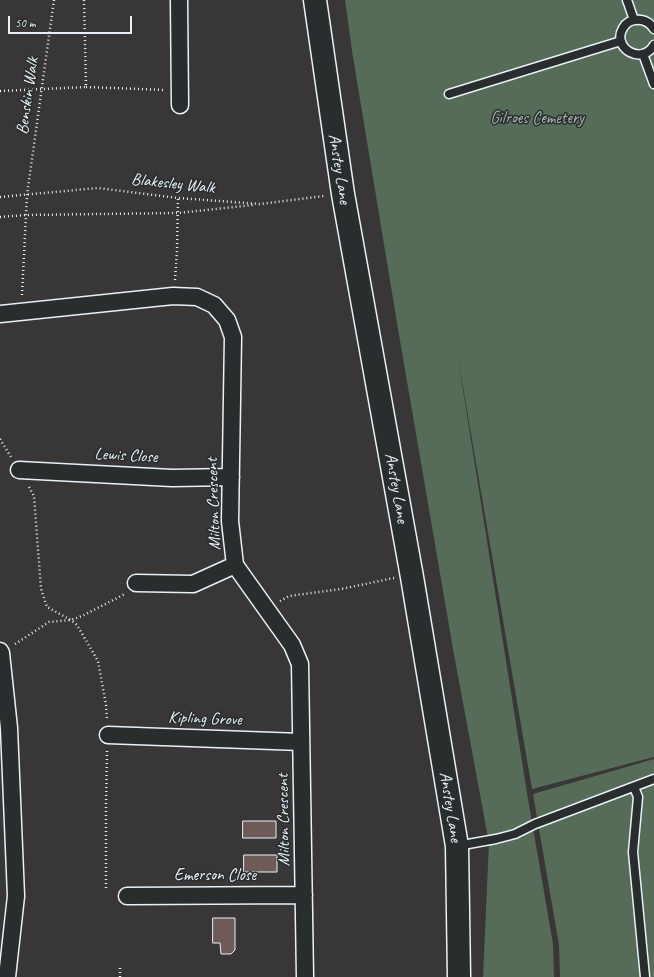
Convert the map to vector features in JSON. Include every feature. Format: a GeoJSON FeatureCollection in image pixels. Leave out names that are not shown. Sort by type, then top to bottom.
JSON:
{"type":"FeatureCollection","features":[{"type":"Feature","properties":{"kind":"main road","name":"Anstey Lane"},"geometry":{"type":"LineString","coordinates":[[314,0],[343,194],[412,577],[456,846],[459,977]]}},
{"type":"Feature","properties":{"kind":"street"},"geometry":{"type":"LineString","coordinates":[[179,0],[180,105]]}},
{"type":"Feature","properties":{"kind":"street","name":"Milton Crescent"},"geometry":{"type":"LineString","coordinates":[[0,314],[173,296],[197,297],[214,305],[227,320],[233,337],[230,521],[235,565],[292,645],[300,664],[305,977]]}},
{"type":"Feature","properties":{"kind":"street","name":"Lewis Close"},"geometry":{"type":"LineString","coordinates":[[18,470],[172,478],[231,477]]}},
{"type":"Feature","properties":{"kind":"street"},"geometry":{"type":"LineString","coordinates":[[136,583],[193,584],[235,565]]}},
{"type":"Feature","properties":{"kind":"street"},"geometry":{"type":"LineString","coordinates":[[1,652],[9,728],[16,896],[7,977]]}},
{"type":"Feature","properties":{"kind":"street","name":"Kipling Grove"},"geometry":{"type":"LineString","coordinates":[[108,735],[301,742]]}},
{"type":"Feature","properties":{"kind":"street","name":"Emerson Close"},"geometry":{"type":"LineString","coordinates":[[126,896],[304,895]]}},
{"type":"Feature","properties":{"kind":"lane"},"geometry":{"type":"LineString","coordinates":[[627,0],[634,20]]}},
{"type":"Feature","properties":{"kind":"lane"},"geometry":{"type":"LineString","coordinates":[[654,29],[645,21],[634,20],[622,30],[621,42],[632,54],[643,54],[654,45]]}},
{"type":"Feature","properties":{"kind":"lane"},"geometry":{"type":"LineString","coordinates":[[449,94],[621,42]]}},
{"type":"Feature","properties":{"kind":"lane"},"geometry":{"type":"LineString","coordinates":[[643,54],[654,84]]}},
{"type":"Feature","properties":{"kind":"lane"},"geometry":{"type":"LineString","coordinates":[[456,846],[496,839],[514,834],[535,824],[654,780]]}},
{"type":"Feature","properties":{"kind":"lane"},"geometry":{"type":"LineString","coordinates":[[634,787],[638,798],[633,852],[645,977]]}},
{"type":"Feature","properties":{"kind":"path","name":"Benskin Walk"},"geometry":{"type":"LineString","coordinates":[[21,312],[27,195],[54,0]]}},
{"type":"Feature","properties":{"kind":"path"},"geometry":{"type":"LineString","coordinates":[[84,0],[86,87]]}},
{"type":"Feature","properties":{"kind":"path"},"geometry":{"type":"LineString","coordinates":[[0,91],[86,87],[157,90],[180,89]]}},
{"type":"Feature","properties":{"kind":"path","name":"Blakesley Walk"},"geometry":{"type":"LineString","coordinates":[[0,197],[98,188],[178,198],[260,204],[343,194]]}},
{"type":"Feature","properties":{"kind":"path"},"geometry":{"type":"LineString","coordinates":[[173,296],[177,251],[178,198]]}},
{"type":"Feature","properties":{"kind":"path"},"geometry":{"type":"LineString","coordinates":[[0,217],[26,215],[178,213],[260,204]]}},
{"type":"Feature","properties":{"kind":"path"},"geometry":{"type":"LineString","coordinates":[[0,438],[34,496],[41,589],[47,606],[77,625],[98,662],[106,705],[108,735],[106,888]]}},
{"type":"Feature","properties":{"kind":"path"},"geometry":{"type":"LineString","coordinates":[[267,608],[289,596],[341,589],[380,580],[412,577]]}},
{"type":"Feature","properties":{"kind":"path"},"geometry":{"type":"LineString","coordinates":[[1,652],[49,622],[71,620],[82,616],[130,592],[136,583]]}},
{"type":"Feature","properties":{"kind":"path"},"geometry":{"type":"LineString","coordinates":[[120,965],[120,977]]}},
{"type":"Feature","properties":{"kind":"green space","name":"Gilroes Cemetery"},"geometry":{"type":"Polygon","coordinates":[[[345,0],[654,0],[654,757],[532,789],[457,352],[527,793],[553,944],[554,977],[483,977],[489,843],[453,649],[398,329],[352,51],[345,0]]]}},
{"type":"Feature","properties":{"kind":"green space"},"geometry":{"type":"Polygon","coordinates":[[[654,759],[654,977],[560,977],[559,945],[533,794],[654,759]]]}},
{"type":"Feature","properties":{"kind":"building"},"geometry":{"type":"Polygon","coordinates":[[[243,821],[276,821],[276,838],[243,838],[243,821]]]}},
{"type":"Feature","properties":{"kind":"building"},"geometry":{"type":"Polygon","coordinates":[[[244,855],[277,855],[277,872],[244,872],[244,855]]]}},
{"type":"Feature","properties":{"kind":"building"},"geometry":{"type":"Polygon","coordinates":[[[213,918],[235,918],[235,950],[231,954],[221,954],[220,943],[213,943],[213,918]]]}}]}
